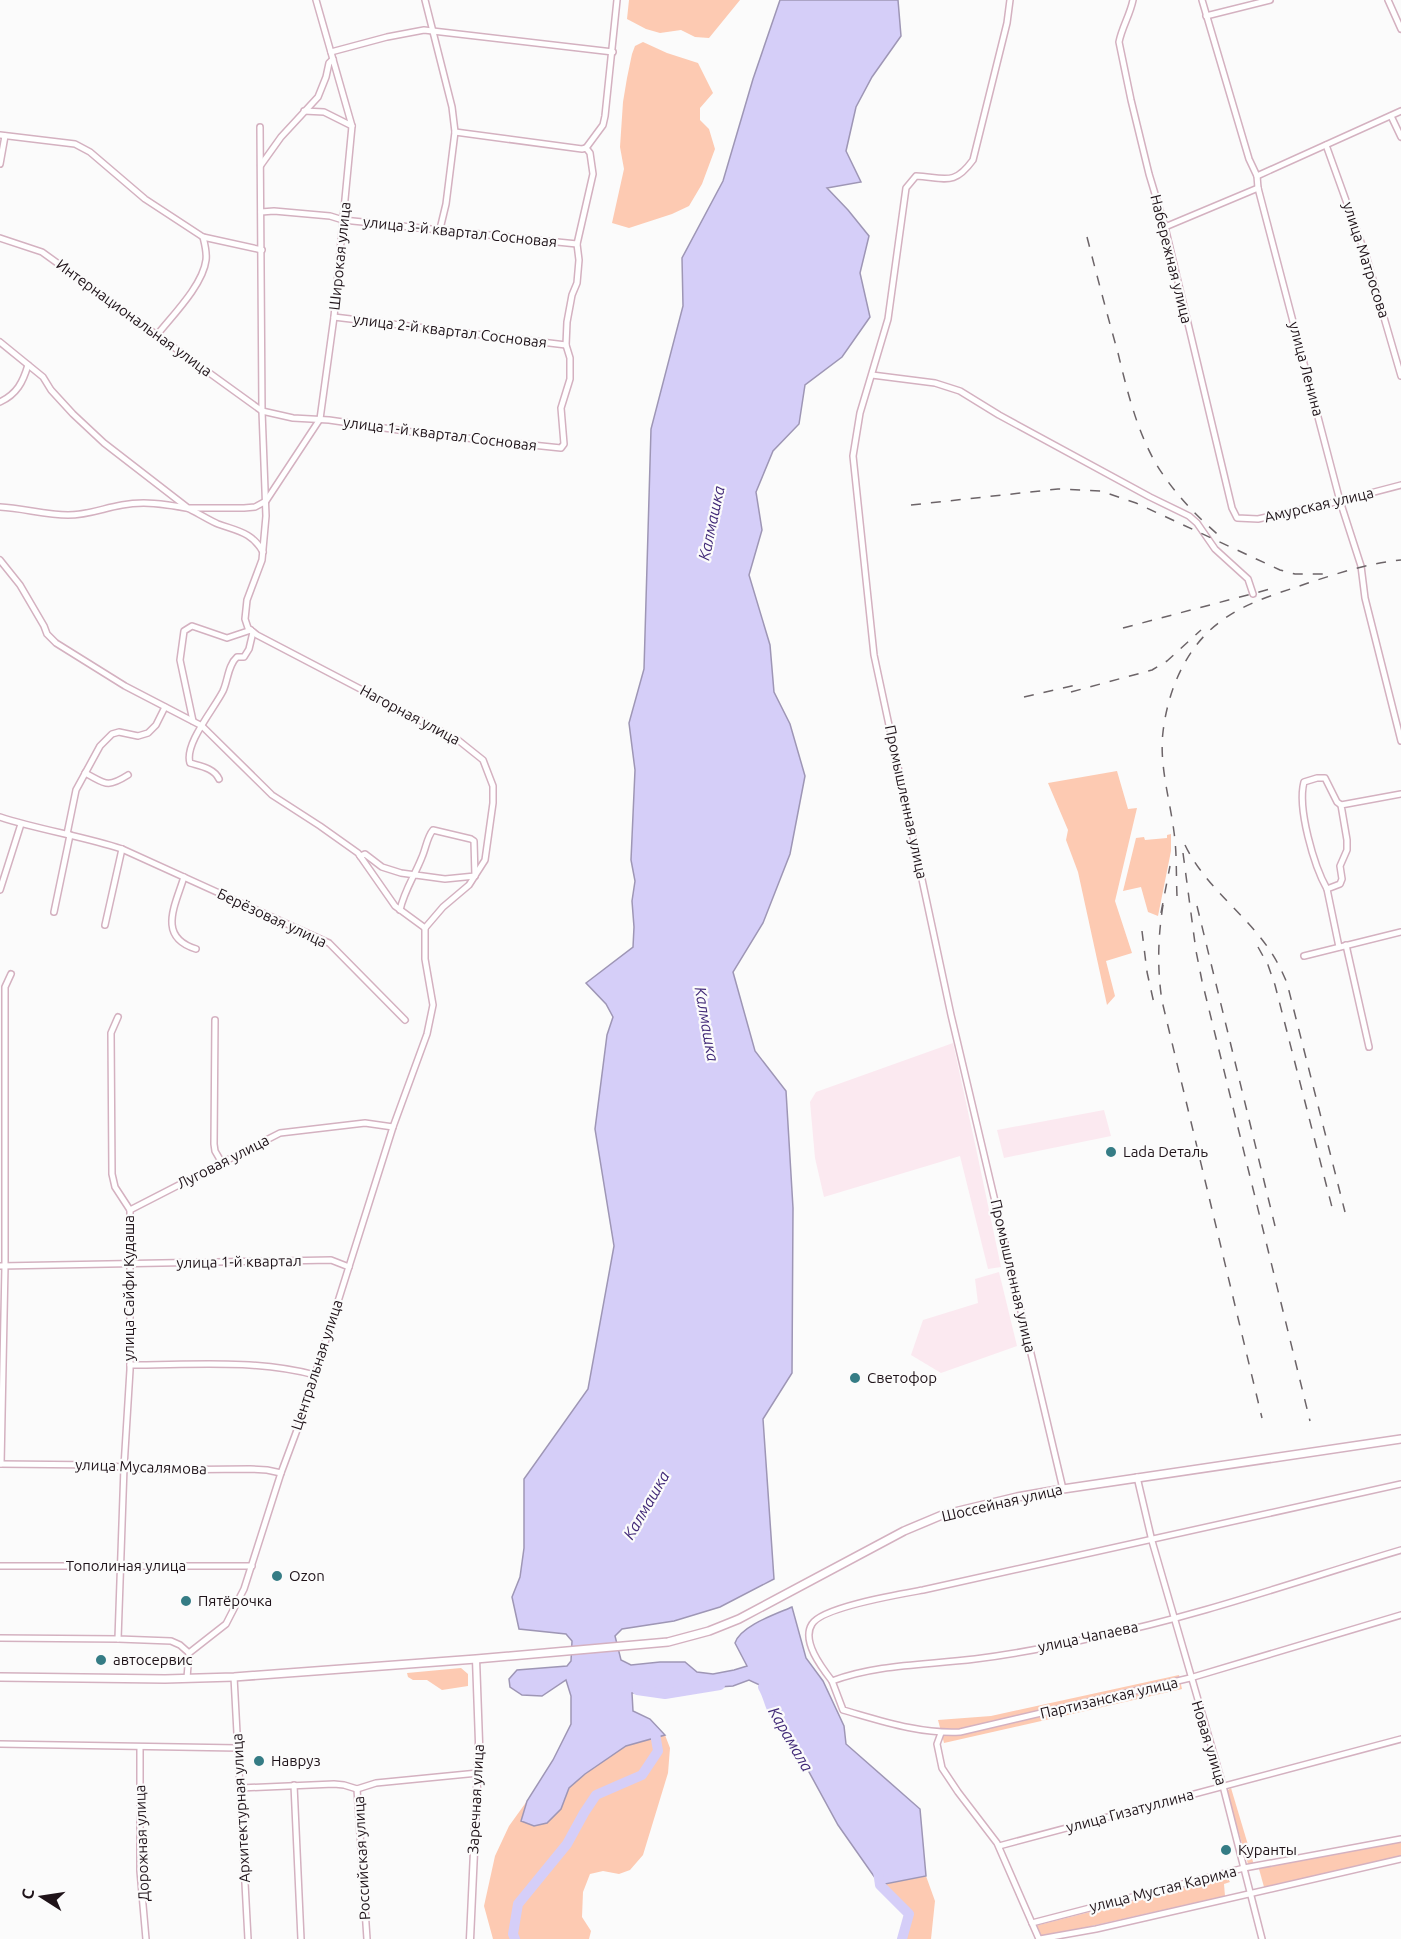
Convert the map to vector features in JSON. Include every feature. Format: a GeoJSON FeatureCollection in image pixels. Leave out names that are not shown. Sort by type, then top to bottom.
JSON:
{"type":"FeatureCollection","features":[{"type":"Feature","properties":{"kind":"main road","name":"Шоссейная улица"},"geometry":{"type":"LineString","coordinates":[[0,1677],[234,1677],[476,1659],[679,1640],[709,1631],[760,1608],[904,1531],[942,1515],[1062,1489],[1401,1439]]}},
{"type":"Feature","properties":{"kind":"street","name":"Широкая улица"},"geometry":{"type":"LineString","coordinates":[[266,501],[320,419],[344,220],[352,126],[316,0]]}},
{"type":"Feature","properties":{"kind":"street"},"geometry":{"type":"LineString","coordinates":[[425,0],[452,107],[455,132],[446,204],[440,229]]}},
{"type":"Feature","properties":{"kind":"street"},"geometry":{"type":"LineString","coordinates":[[455,132],[586,148],[603,125],[613,52],[617,0]]}},
{"type":"Feature","properties":{"kind":"street","name":"Промышленная улица"},"geometry":{"type":"LineString","coordinates":[[1010,0],[973,160],[962,174],[953,179],[916,176],[906,188],[888,319],[860,413],[854,456],[874,655],[951,1015],[1062,1489]]}},
{"type":"Feature","properties":{"kind":"street","name":"Набережная улица"},"geometry":{"type":"LineString","coordinates":[[1133,0],[1122,27],[1119,42],[1144,153],[1165,227],[1232,508],[1237,518]]}},
{"type":"Feature","properties":{"kind":"street","name":"улица Ленина"},"geometry":{"type":"LineString","coordinates":[[1202,0],[1249,159],[1257,176],[1258,188],[1340,501],[1361,566],[1365,598],[1401,741]]}},
{"type":"Feature","properties":{"kind":"street"},"geometry":{"type":"LineString","coordinates":[[1206,16],[1270,0]]}},
{"type":"Feature","properties":{"kind":"street"},"geometry":{"type":"LineString","coordinates":[[1388,0],[1401,29]]}},
{"type":"Feature","properties":{"kind":"street"},"geometry":{"type":"LineString","coordinates":[[331,52],[424,30],[613,52]]}},
{"type":"Feature","properties":{"kind":"street"},"geometry":{"type":"LineString","coordinates":[[261,167],[281,137],[318,97],[329,63],[333,59]]}},
{"type":"Feature","properties":{"kind":"street"},"geometry":{"type":"LineString","coordinates":[[304,111],[324,112],[352,126]]}},
{"type":"Feature","properties":{"kind":"street"},"geometry":{"type":"LineString","coordinates":[[1257,176],[1401,111]]}},
{"type":"Feature","properties":{"kind":"street"},"geometry":{"type":"LineString","coordinates":[[1391,116],[1401,138]]}},
{"type":"Feature","properties":{"kind":"street"},"geometry":{"type":"LineString","coordinates":[[254,632],[245,619],[263,552],[266,501],[262,411],[260,127]]}},
{"type":"Feature","properties":{"kind":"street"},"geometry":{"type":"LineString","coordinates":[[0,164],[3,136],[75,144],[90,152],[145,199],[203,237],[262,250]]}},
{"type":"Feature","properties":{"kind":"street","name":"улица Матросова"},"geometry":{"type":"LineString","coordinates":[[1326,145],[1367,259],[1401,376]]}},
{"type":"Feature","properties":{"kind":"street"},"geometry":{"type":"LineString","coordinates":[[566,345],[569,309],[577,283],[579,260],[577,244],[592,174],[590,153],[586,148]]}},
{"type":"Feature","properties":{"kind":"street"},"geometry":{"type":"LineString","coordinates":[[1165,227],[1258,188]]}},
{"type":"Feature","properties":{"kind":"street","name":"улица 3-й квартал Сосновая"},"geometry":{"type":"LineString","coordinates":[[261,212],[290,212],[344,220],[577,244]]}},
{"type":"Feature","properties":{"kind":"street"},"geometry":{"type":"LineString","coordinates":[[158,335],[199,280],[206,263],[203,237]]}},
{"type":"Feature","properties":{"kind":"street","name":"Интернациональная улица"},"geometry":{"type":"LineString","coordinates":[[0,238],[42,252],[262,411]]}},
{"type":"Feature","properties":{"kind":"street","name":"улица 2-й квартал Сосновая"},"geometry":{"type":"LineString","coordinates":[[334,317],[566,345]]}},
{"type":"Feature","properties":{"kind":"street"},"geometry":{"type":"LineString","coordinates":[[0,342],[43,377],[51,390],[73,414],[104,443],[194,513],[247,534],[263,552]]}},
{"type":"Feature","properties":{"kind":"street","name":"улица 1-й квартал Сосновая"},"geometry":{"type":"LineString","coordinates":[[262,411],[293,418],[320,419],[419,433],[561,448],[564,444],[561,408],[570,378],[570,358],[566,345]]}},
{"type":"Feature","properties":{"kind":"street"},"geometry":{"type":"LineString","coordinates":[[0,402],[14,394],[28,365]]}},
{"type":"Feature","properties":{"kind":"street"},"geometry":{"type":"LineString","coordinates":[[872,375],[935,382],[949,386],[1068,453],[1189,516],[1197,523],[1215,549],[1248,579],[1253,594]]}},
{"type":"Feature","properties":{"kind":"street","name":"Амурская улица"},"geometry":{"type":"LineString","coordinates":[[1237,518],[1258,519],[1401,485]]}},
{"type":"Feature","properties":{"kind":"street"},"geometry":{"type":"LineString","coordinates":[[0,507],[65,515],[83,514],[147,502],[188,508],[244,508],[255,507],[266,501]]}},
{"type":"Feature","properties":{"kind":"street"},"geometry":{"type":"LineString","coordinates":[[0,560],[20,585],[44,626],[46,634],[56,643],[125,686],[202,726],[272,795],[320,826],[360,856],[396,906],[425,928]]}},
{"type":"Feature","properties":{"kind":"street"},"geometry":{"type":"LineString","coordinates":[[194,720],[180,660],[184,631],[192,626],[226,638],[254,632]]}},
{"type":"Feature","properties":{"kind":"street"},"geometry":{"type":"LineString","coordinates":[[219,779],[212,771],[189,763],[188,760],[195,739],[223,692],[232,662],[237,657],[244,657],[254,632]]}},
{"type":"Feature","properties":{"kind":"street","name":"Нагорная улица"},"geometry":{"type":"LineString","coordinates":[[254,632],[458,740],[483,759],[493,786],[493,804],[485,860],[469,885],[443,907],[425,928]]}},
{"type":"Feature","properties":{"kind":"street"},"geometry":{"type":"LineString","coordinates":[[54,912],[73,804],[85,773],[100,746],[112,734],[120,732],[138,736],[148,733],[156,725],[165,706]]}},
{"type":"Feature","properties":{"kind":"street"},"geometry":{"type":"LineString","coordinates":[[85,773],[99,783],[105,784],[128,775]]}},
{"type":"Feature","properties":{"kind":"street"},"geometry":{"type":"LineString","coordinates":[[1327,889],[1340,884],[1342,879],[1340,866],[1347,850],[1347,840],[1341,805],[1337,802],[1325,778],[1317,778],[1304,782],[1301,800],[1307,833],[1327,889],[1369,1047]]}},
{"type":"Feature","properties":{"kind":"street"},"geometry":{"type":"LineString","coordinates":[[1341,805],[1401,794]]}},
{"type":"Feature","properties":{"kind":"street","name":"Берёзовая улица"},"geometry":{"type":"LineString","coordinates":[[0,817],[123,849],[329,943],[405,1020]]}},
{"type":"Feature","properties":{"kind":"street"},"geometry":{"type":"LineString","coordinates":[[0,890],[21,824]]}},
{"type":"Feature","properties":{"kind":"street"},"geometry":{"type":"LineString","coordinates":[[360,856],[365,854],[390,871],[414,874],[444,879],[475,876],[474,841],[433,830],[430,833],[414,874],[403,896],[400,910]]}},
{"type":"Feature","properties":{"kind":"street"},"geometry":{"type":"LineString","coordinates":[[105,925],[123,849]]}},
{"type":"Feature","properties":{"kind":"street"},"geometry":{"type":"LineString","coordinates":[[184,877],[171,928],[175,938],[196,949]]}},
{"type":"Feature","properties":{"kind":"street","name":"Центральная улица"},"geometry":{"type":"LineString","coordinates":[[189,1653],[226,1624],[244,1590],[393,1127],[427,1034],[434,1005],[425,959],[425,928]]}},
{"type":"Feature","properties":{"kind":"street"},"geometry":{"type":"LineString","coordinates":[[1304,956],[1401,932]]}},
{"type":"Feature","properties":{"kind":"street"},"geometry":{"type":"LineString","coordinates":[[0,1464],[5,987],[11,974]]}},
{"type":"Feature","properties":{"kind":"street","name":"улица Сайфи Кудаша"},"geometry":{"type":"LineString","coordinates":[[118,1017],[111,1033],[112,1174],[115,1186],[130,1210],[130,1365],[118,1639]]}},
{"type":"Feature","properties":{"kind":"street"},"geometry":{"type":"LineString","coordinates":[[215,1020],[214,1144],[222,1163]]}},
{"type":"Feature","properties":{"kind":"street","name":"Луговая улица"},"geometry":{"type":"LineString","coordinates":[[130,1210],[280,1133],[365,1123],[393,1127]]}},
{"type":"Feature","properties":{"kind":"street","name":"улица 1-й квартал"},"geometry":{"type":"LineString","coordinates":[[3,1266],[331,1260],[349,1267]]}},
{"type":"Feature","properties":{"kind":"street"},"geometry":{"type":"LineString","coordinates":[[130,1365],[244,1364],[290,1368],[315,1375]]}},
{"type":"Feature","properties":{"kind":"street","name":"улица Мусалямова"},"geometry":{"type":"LineString","coordinates":[[0,1464],[124,1467],[149,1470],[250,1469],[280,1473]]}},
{"type":"Feature","properties":{"kind":"street","name":"Новая улица"},"geometry":{"type":"LineString","coordinates":[[1137,1478],[1190,1678],[1223,1786],[1262,1939]]}},
{"type":"Feature","properties":{"kind":"street"},"geometry":{"type":"LineString","coordinates":[[831,1681],[814,1657],[809,1637],[812,1623],[824,1615],[864,1602],[1152,1541],[1401,1484]]}},
{"type":"Feature","properties":{"kind":"street","name":"улица Чапаева"},"geometry":{"type":"LineString","coordinates":[[831,1681],[847,1675],[897,1667],[977,1659],[1095,1637],[1175,1618],[1401,1550]]}},
{"type":"Feature","properties":{"kind":"street","name":"Тополиная улица"},"geometry":{"type":"LineString","coordinates":[[0,1566],[252,1566]]}},
{"type":"Feature","properties":{"kind":"street","name":"Партизанская улица"},"geometry":{"type":"LineString","coordinates":[[831,1681],[843,1710],[901,1726],[941,1733],[960,1732],[1190,1678],[1401,1615]]}},
{"type":"Feature","properties":{"kind":"street"},"geometry":{"type":"LineString","coordinates":[[0,1638],[171,1641],[189,1653],[187,1678]]}},
{"type":"Feature","properties":{"kind":"street","name":"Заречная улица"},"geometry":{"type":"LineString","coordinates":[[470,1939],[479,1742],[476,1659]]}},
{"type":"Feature","properties":{"kind":"street","name":"Архитектурная улица"},"geometry":{"type":"LineString","coordinates":[[234,1677],[248,1939]]}},
{"type":"Feature","properties":{"kind":"street"},"geometry":{"type":"LineString","coordinates":[[941,1733],[937,1744],[942,1768],[999,1846],[1040,1939]]}},
{"type":"Feature","properties":{"kind":"street","name":"улица Гизатуллина"},"geometry":{"type":"LineString","coordinates":[[999,1846],[1401,1739]]}},
{"type":"Feature","properties":{"kind":"street"},"geometry":{"type":"LineString","coordinates":[[0,1744],[238,1748]]}},
{"type":"Feature","properties":{"kind":"street","name":"Дорожная улица"},"geometry":{"type":"LineString","coordinates":[[140,1747],[140,1871],[146,1939]]}},
{"type":"Feature","properties":{"kind":"street","name":"Российская улица"},"geometry":{"type":"LineString","coordinates":[[367,1939],[357,1789],[376,1783],[478,1773]]}},
{"type":"Feature","properties":{"kind":"street"},"geometry":{"type":"LineString","coordinates":[[240,1788],[334,1784],[357,1789]]}},
{"type":"Feature","properties":{"kind":"street"},"geometry":{"type":"LineString","coordinates":[[294,1785],[301,1939]]}},
{"type":"Feature","properties":{"kind":"street","name":"улица Мустая Карима"},"geometry":{"type":"LineString","coordinates":[[1032,1923],[1244,1868],[1401,1839]]}},
{"type":"Feature","properties":{"kind":"street","name":"улица Мустая Карима"},"geometry":{"type":"LineString","coordinates":[[1040,1939],[1096,1929],[1401,1859]]}},
{"type":"Feature","properties":{"kind":"shaded area"},"geometry":{"type":"Polygon","coordinates":[[[629,0],[740,0],[709,38],[695,37],[681,30],[660,33],[646,29],[627,19],[629,0]]]}},
{"type":"Feature","properties":{"kind":"shaded area"},"geometry":{"type":"Polygon","coordinates":[[[643,42],[698,63],[713,93],[700,108],[700,120],[709,129],[715,149],[702,184],[689,206],[629,228],[612,223],[624,169],[620,147],[627,78],[635,46],[643,42]]]}},
{"type":"Feature","properties":{"kind":"shaded area"},"geometry":{"type":"Polygon","coordinates":[[[1117,771],[1128,809],[1137,808],[1115,901],[1132,953],[1106,961],[1115,996],[1107,1005],[1078,872],[1066,840],[1068,830],[1048,783],[1117,771]]]}},
{"type":"Feature","properties":{"kind":"shaded area"},"geometry":{"type":"Polygon","coordinates":[[[1171,834],[1171,851],[1158,916],[1148,912],[1141,887],[1123,891],[1136,838],[1144,837],[1145,840],[1167,838],[1167,835],[1171,834]]]}},
{"type":"Feature","properties":{"kind":"shaded area"},"geometry":{"type":"Polygon","coordinates":[[[953,1043],[1001,1267],[988,1269],[960,1156],[824,1197],[815,1158],[810,1102],[816,1092],[953,1043]]]}},
{"type":"Feature","properties":{"kind":"shaded area"},"geometry":{"type":"Polygon","coordinates":[[[1104,1110],[1111,1136],[1004,1158],[997,1130],[1104,1110]]]}},
{"type":"Feature","properties":{"kind":"shaded area"},"geometry":{"type":"Polygon","coordinates":[[[999,1272],[1017,1346],[941,1373],[911,1355],[923,1320],[978,1303],[975,1279],[999,1272]]]}},
{"type":"Feature","properties":{"kind":"shaded area"},"geometry":{"type":"Polygon","coordinates":[[[461,1668],[468,1674],[468,1686],[442,1690],[427,1680],[413,1680],[408,1677],[407,1673],[461,1668]]]}},
{"type":"Feature","properties":{"kind":"shaded area"},"geometry":{"type":"Polygon","coordinates":[[[1179,1675],[1182,1689],[944,1743],[938,1720],[991,1716],[1179,1675]]]}},
{"type":"Feature","properties":{"kind":"shaded area"},"geometry":{"type":"Polygon","coordinates":[[[665,1735],[670,1748],[668,1773],[643,1855],[630,1870],[619,1874],[603,1871],[590,1874],[583,1892],[582,1917],[591,1931],[589,1939],[493,1939],[484,1906],[495,1856],[509,1826],[527,1801],[522,1821],[561,1809],[569,1788],[585,1774],[626,1746],[665,1735]]]}},
{"type":"Feature","properties":{"kind":"shaded area"},"geometry":{"type":"Polygon","coordinates":[[[1231,1788],[1254,1865],[1248,1864],[1227,1793],[1231,1788]]]}},
{"type":"Feature","properties":{"kind":"shaded area"},"geometry":{"type":"Polygon","coordinates":[[[1401,1840],[1401,1857],[1264,1887],[1259,1869],[1401,1840]]]}},
{"type":"Feature","properties":{"kind":"shaded area"},"geometry":{"type":"Polygon","coordinates":[[[926,1876],[935,1901],[931,1939],[902,1939],[908,1914],[880,1885],[926,1876]]]}},
{"type":"Feature","properties":{"kind":"shaded area"},"geometry":{"type":"Polygon","coordinates":[[[1227,1877],[1230,1882],[1224,1884],[1225,1896],[1047,1936],[1041,1935],[1035,1926],[1227,1877]]]}},
{"type":"Feature","properties":{"kind":"water"},"geometry":{"type":"Polygon","coordinates":[[[780,0],[898,0],[901,36],[872,77],[856,107],[846,151],[861,182],[827,188],[869,236],[860,273],[870,317],[842,357],[805,385],[799,424],[773,451],[756,492],[762,530],[749,575],[770,645],[774,692],[790,724],[805,776],[790,854],[763,923],[733,972],[755,1051],[786,1091],[793,1208],[792,1373],[763,1419],[774,1579],[720,1607],[674,1621],[622,1629],[615,1636],[621,1660],[631,1665],[685,1662],[697,1672],[713,1674],[747,1666],[735,1643],[738,1637],[759,1621],[792,1607],[806,1658],[823,1681],[844,1726],[846,1744],[920,1809],[926,1876],[880,1885],[838,1825],[762,1686],[749,1680],[733,1686],[632,1693],[633,1711],[650,1719],[665,1735],[626,1746],[585,1774],[569,1788],[561,1809],[547,1823],[534,1826],[521,1821],[527,1801],[553,1760],[571,1724],[571,1696],[566,1680],[542,1696],[522,1695],[510,1687],[509,1679],[517,1670],[567,1666],[571,1661],[572,1641],[566,1634],[519,1629],[512,1597],[520,1577],[524,1548],[524,1479],[588,1389],[614,1246],[595,1129],[607,1035],[613,1017],[606,1004],[586,983],[633,947],[632,901],[635,881],[631,860],[635,770],[629,723],[644,669],[651,429],[683,306],[682,258],[723,181],[753,79],[780,0]]]}},
{"type":"Feature","properties":{"kind":"waterway","name":"Карамала"},"geometry":{"type":"LineString","coordinates":[[637,1690],[665,1694],[720,1685]]}},
{"type":"Feature","properties":{"kind":"waterway","name":"Карамала"},"geometry":{"type":"LineString","coordinates":[[763,1687],[773,1711],[789,1733]]}},
{"type":"Feature","properties":{"kind":"waterway","name":"Калмашка"},"geometry":{"type":"LineString","coordinates":[[515,1939],[513,1934],[518,1904],[567,1844],[596,1795],[642,1775],[658,1751],[655,1733],[648,1728]]}},
{"type":"Feature","properties":{"kind":"waterway","name":"Карамала"},"geometry":{"type":"LineString","coordinates":[[878,1871],[880,1885],[909,1914],[902,1939]]}},
{"type":"Feature","properties":{"kind":"railway"},"geometry":{"type":"LineString","coordinates":[[1087,237],[1129,395],[1148,449],[1177,493],[1222,538]]}},
{"type":"Feature","properties":{"kind":"railway"},"geometry":{"type":"LineString","coordinates":[[911,505],[1058,489],[1101,491],[1136,503],[1280,570],[1295,574],[1323,574]]}},
{"type":"Feature","properties":{"kind":"railway"},"geometry":{"type":"LineString","coordinates":[[1177,896],[1175,840],[1162,744],[1169,700],[1190,654],[1211,629],[1254,602],[1343,572],[1377,563],[1401,560]]}},
{"type":"Feature","properties":{"kind":"railway"},"geometry":{"type":"LineString","coordinates":[[1123,628],[1274,588]]}},
{"type":"Feature","properties":{"kind":"railway"},"geometry":{"type":"LineString","coordinates":[[1071,692],[1152,670],[1167,661],[1201,630]]}},
{"type":"Feature","properties":{"kind":"railway"},"geometry":{"type":"LineString","coordinates":[[1024,697],[1080,684]]}},
{"type":"Feature","properties":{"kind":"railway"},"geometry":{"type":"LineString","coordinates":[[1185,845],[1217,891],[1267,946],[1285,978],[1345,1212]]}},
{"type":"Feature","properties":{"kind":"railway"},"geometry":{"type":"LineString","coordinates":[[1183,853],[1202,981],[1310,1421]]}},
{"type":"Feature","properties":{"kind":"railway"},"geometry":{"type":"LineString","coordinates":[[1161,913],[1170,866]]}},
{"type":"Feature","properties":{"kind":"railway"},"geometry":{"type":"LineString","coordinates":[[1163,905],[1159,953],[1162,1001],[1262,1418]]}},
{"type":"Feature","properties":{"kind":"railway"},"geometry":{"type":"LineString","coordinates":[[1197,906],[1275,1226]]}},
{"type":"Feature","properties":{"kind":"railway"},"geometry":{"type":"LineString","coordinates":[[1142,931],[1147,972],[1155,1008]]}},
{"type":"Feature","properties":{"kind":"railway"},"geometry":{"type":"LineString","coordinates":[[1258,947],[1275,985],[1334,1215]]}},
{"type":"Feature","properties":{"kind":"place","name":"Lada Dеталь"},"geometry":{"type":"Point","coordinates":[1111,1152]}},
{"type":"Feature","properties":{"kind":"place","name":"Светофор"},"geometry":{"type":"Point","coordinates":[855,1378]}},
{"type":"Feature","properties":{"kind":"place","name":"Ozon"},"geometry":{"type":"Point","coordinates":[277,1576]}},
{"type":"Feature","properties":{"kind":"place","name":"Пятёрочка"},"geometry":{"type":"Point","coordinates":[186,1601]}},
{"type":"Feature","properties":{"kind":"place","name":"автосервис"},"geometry":{"type":"Point","coordinates":[101,1660]}},
{"type":"Feature","properties":{"kind":"place","name":"Навруз"},"geometry":{"type":"Point","coordinates":[259,1761]}},
{"type":"Feature","properties":{"kind":"place","name":"Куранты"},"geometry":{"type":"Point","coordinates":[1226,1850]}}]}
